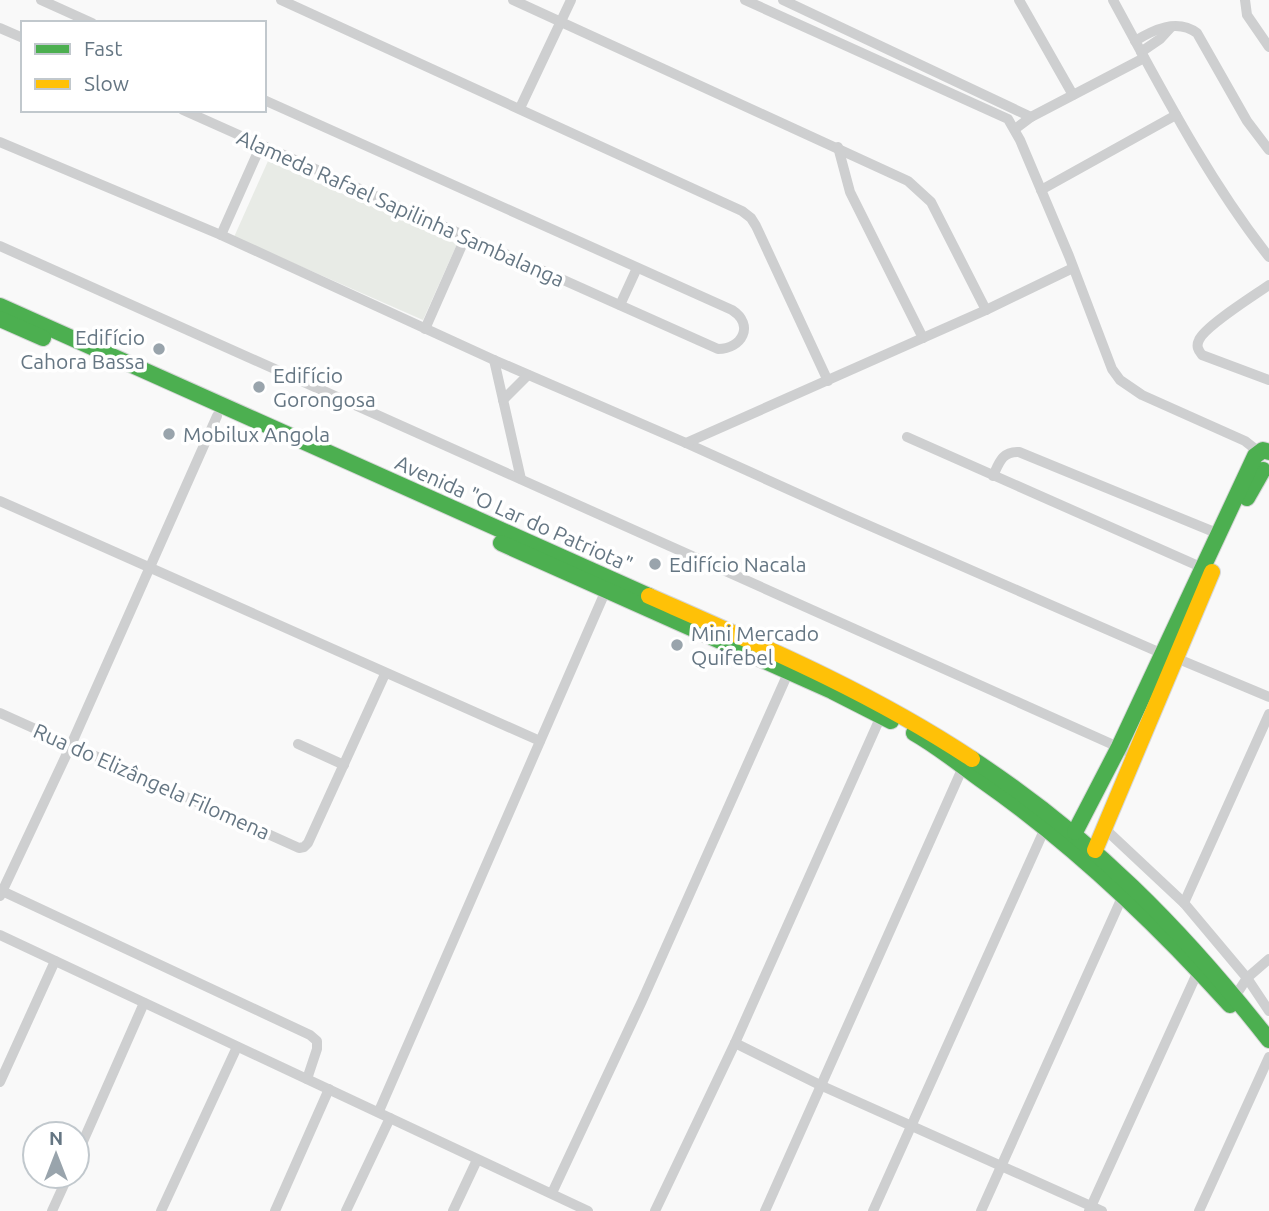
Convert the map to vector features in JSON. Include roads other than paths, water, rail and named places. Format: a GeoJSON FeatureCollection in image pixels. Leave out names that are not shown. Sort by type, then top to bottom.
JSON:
{"type":"FeatureCollection","features":[{"type":"Feature","properties":{"kind":"main road","name":"Avenida \"O Lar do Patriota\""},"geometry":{"type":"LineString","coordinates":[[0,306],[852,688],[950,743],[1000,775],[1095,850],[1190,943],[1236,995],[1269,1040]]}},
{"type":"Feature","properties":{"kind":"main road","name":"Avenida \"O Lar do Patriota\""},"geometry":{"type":"LineString","coordinates":[[0,319],[789,671],[923,738],[1046,826],[1124,893],[1199,970],[1269,1055]]}},
{"type":"Feature","properties":{"kind":"main road"},"geometry":{"type":"LineString","coordinates":[[1095,850],[1136,755],[1169,656],[1203,568],[1219,534],[1263,461]]}},
{"type":"Feature","properties":{"kind":"main road"},"geometry":{"type":"LineString","coordinates":[[1075,832],[1169,656],[1263,461]]}},
{"type":"Feature","properties":{"kind":"street"},"geometry":{"type":"LineString","coordinates":[[41,0],[88,21]]}},
{"type":"Feature","properties":{"kind":"street"},"geometry":{"type":"LineString","coordinates":[[281,0],[520,108],[751,218],[828,381]]}},
{"type":"Feature","properties":{"kind":"street"},"geometry":{"type":"LineString","coordinates":[[513,0],[908,181],[931,202],[986,310]]}},
{"type":"Feature","properties":{"kind":"street"},"geometry":{"type":"LineString","coordinates":[[520,108],[571,0]]}},
{"type":"Feature","properties":{"kind":"street"},"geometry":{"type":"LineString","coordinates":[[745,0],[1008,119],[1015,129],[1041,190],[1112,369],[1120,380],[1142,395],[1245,441],[1263,461]]}},
{"type":"Feature","properties":{"kind":"street"},"geometry":{"type":"LineString","coordinates":[[783,0],[1031,117]]}},
{"type":"Feature","properties":{"kind":"street"},"geometry":{"type":"LineString","coordinates":[[1019,0],[1073,95]]}},
{"type":"Feature","properties":{"kind":"street"},"geometry":{"type":"LineString","coordinates":[[1113,0],[1176,115],[1224,195],[1269,257]]}},
{"type":"Feature","properties":{"kind":"street"},"geometry":{"type":"LineString","coordinates":[[1245,0],[1247,15],[1269,47]]}},
{"type":"Feature","properties":{"kind":"street"},"geometry":{"type":"LineString","coordinates":[[1015,129],[1031,117],[1142,55],[1171,27]]}},
{"type":"Feature","properties":{"kind":"street"},"geometry":{"type":"LineString","coordinates":[[1135,41],[1154,29],[1171,27],[1186,27],[1201,38],[1222,80],[1269,150]]}},
{"type":"Feature","properties":{"kind":"street"},"geometry":{"type":"LineString","coordinates":[[0,28],[21,37]]}},
{"type":"Feature","properties":{"kind":"street","name":"Alameda Rafael Sapilinha Sambalanga"},"geometry":{"type":"LineString","coordinates":[[187,112],[718,349],[731,347],[741,339],[744,326],[738,314],[266,101]]}},
{"type":"Feature","properties":{"kind":"street"},"geometry":{"type":"LineString","coordinates":[[1041,190],[1176,115]]}},
{"type":"Feature","properties":{"kind":"street"},"geometry":{"type":"LineString","coordinates":[[0,142],[221,235],[494,360],[845,515],[1269,697]]}},
{"type":"Feature","properties":{"kind":"street"},"geometry":{"type":"LineString","coordinates":[[221,235],[261,145]]}},
{"type":"Feature","properties":{"kind":"street"},"geometry":{"type":"LineString","coordinates":[[838,147],[850,192],[923,338]]}},
{"type":"Feature","properties":{"kind":"street"},"geometry":{"type":"LineString","coordinates":[[425,329],[466,236]]}},
{"type":"Feature","properties":{"kind":"street"},"geometry":{"type":"LineString","coordinates":[[0,246],[1136,755]]}},
{"type":"Feature","properties":{"kind":"street"},"geometry":{"type":"LineString","coordinates":[[620,305],[637,268]]}},
{"type":"Feature","properties":{"kind":"street"},"geometry":{"type":"LineString","coordinates":[[686,443],[986,310],[1073,268]]}},
{"type":"Feature","properties":{"kind":"street"},"geometry":{"type":"LineString","coordinates":[[1269,285],[1205,332],[1198,343],[1198,350],[1202,355],[1269,380]]}},
{"type":"Feature","properties":{"kind":"street"},"geometry":{"type":"LineString","coordinates":[[494,360],[521,479]]}},
{"type":"Feature","properties":{"kind":"street"},"geometry":{"type":"LineString","coordinates":[[503,400],[528,375]]}},
{"type":"Feature","properties":{"kind":"street"},"geometry":{"type":"LineString","coordinates":[[217,416],[71,745],[1,893],[310,1035],[317,1041],[317,1049],[307,1079]]}},
{"type":"Feature","properties":{"kind":"street"},"geometry":{"type":"LineString","coordinates":[[906,437],[1203,568]]}},
{"type":"Feature","properties":{"kind":"street"},"geometry":{"type":"LineString","coordinates":[[993,476],[1002,457],[1010,451],[1019,452],[1219,534]]}},
{"type":"Feature","properties":{"kind":"street"},"geometry":{"type":"LineString","coordinates":[[0,501],[540,741]]}},
{"type":"Feature","properties":{"kind":"street"},"geometry":{"type":"LineString","coordinates":[[379,1111],[606,590]]}},
{"type":"Feature","properties":{"kind":"street"},"geometry":{"type":"LineString","coordinates":[[552,1194],[642,1002],[789,671]]}},
{"type":"Feature","properties":{"kind":"street"},"geometry":{"type":"LineString","coordinates":[[298,744],[344,765],[385,674]]}},
{"type":"Feature","properties":{"kind":"street","name":"Rua do Elizângela Filomena"},"geometry":{"type":"LineString","coordinates":[[0,713],[299,848],[308,844],[344,765]]}},
{"type":"Feature","properties":{"kind":"street"},"geometry":{"type":"LineString","coordinates":[[1184,903],[1269,714]]}},
{"type":"Feature","properties":{"kind":"street"},"geometry":{"type":"LineString","coordinates":[[655,1211],[735,1043],[881,716]]}},
{"type":"Feature","properties":{"kind":"street"},"geometry":{"type":"LineString","coordinates":[[765,1211],[963,767]]}},
{"type":"Feature","properties":{"kind":"street"},"geometry":{"type":"LineString","coordinates":[[873,1211],[1046,826]]}},
{"type":"Feature","properties":{"kind":"street"},"geometry":{"type":"LineString","coordinates":[[1104,828],[1184,903],[1247,978],[1269,1011]]}},
{"type":"Feature","properties":{"kind":"street"},"geometry":{"type":"LineString","coordinates":[[981,1211],[1124,893]]}},
{"type":"Feature","properties":{"kind":"street"},"geometry":{"type":"LineString","coordinates":[[0,935],[379,1111],[552,1194],[566,1206],[588,1211]]}},
{"type":"Feature","properties":{"kind":"street"},"geometry":{"type":"LineString","coordinates":[[1236,995],[1247,978],[1269,959]]}},
{"type":"Feature","properties":{"kind":"street"},"geometry":{"type":"LineString","coordinates":[[0,1082],[55,961]]}},
{"type":"Feature","properties":{"kind":"street"},"geometry":{"type":"LineString","coordinates":[[1090,1208],[1199,970]]}},
{"type":"Feature","properties":{"kind":"street"},"geometry":{"type":"LineString","coordinates":[[91,1124],[145,1003]]}},
{"type":"Feature","properties":{"kind":"street"},"geometry":{"type":"LineString","coordinates":[[735,1043],[820,1085],[1090,1208],[1102,1211]]}},
{"type":"Feature","properties":{"kind":"street"},"geometry":{"type":"LineString","coordinates":[[161,1211],[237,1047]]}},
{"type":"Feature","properties":{"kind":"street"},"geometry":{"type":"LineString","coordinates":[[1199,1211],[1269,1055]]}},
{"type":"Feature","properties":{"kind":"street"},"geometry":{"type":"LineString","coordinates":[[275,1211],[329,1089]]}},
{"type":"Feature","properties":{"kind":"street"},"geometry":{"type":"LineString","coordinates":[[346,1211],[390,1118]]}},
{"type":"Feature","properties":{"kind":"street"},"geometry":{"type":"LineString","coordinates":[[453,1211],[477,1160]]}},
{"type":"Feature","properties":{"kind":"street"},"geometry":{"type":"LineString","coordinates":[[52,1211],[62,1190]]}},
{"type":"Feature","properties":{"kind":"place","name":"Edifício Cahora Bassa"},"geometry":{"type":"Point","coordinates":[159,349]}},
{"type":"Feature","properties":{"kind":"place","name":"Edifício Gorongosa"},"geometry":{"type":"Point","coordinates":[259,387]}},
{"type":"Feature","properties":{"kind":"place","name":"Mobilux Angola"},"geometry":{"type":"Point","coordinates":[169,434]}},
{"type":"Feature","properties":{"kind":"place","name":"Edifício Nacala"},"geometry":{"type":"Point","coordinates":[655,564]}},
{"type":"Feature","properties":{"kind":"place","name":"Mini Mercado Quifebel"},"geometry":{"type":"Point","coordinates":[677,645]}}]}
